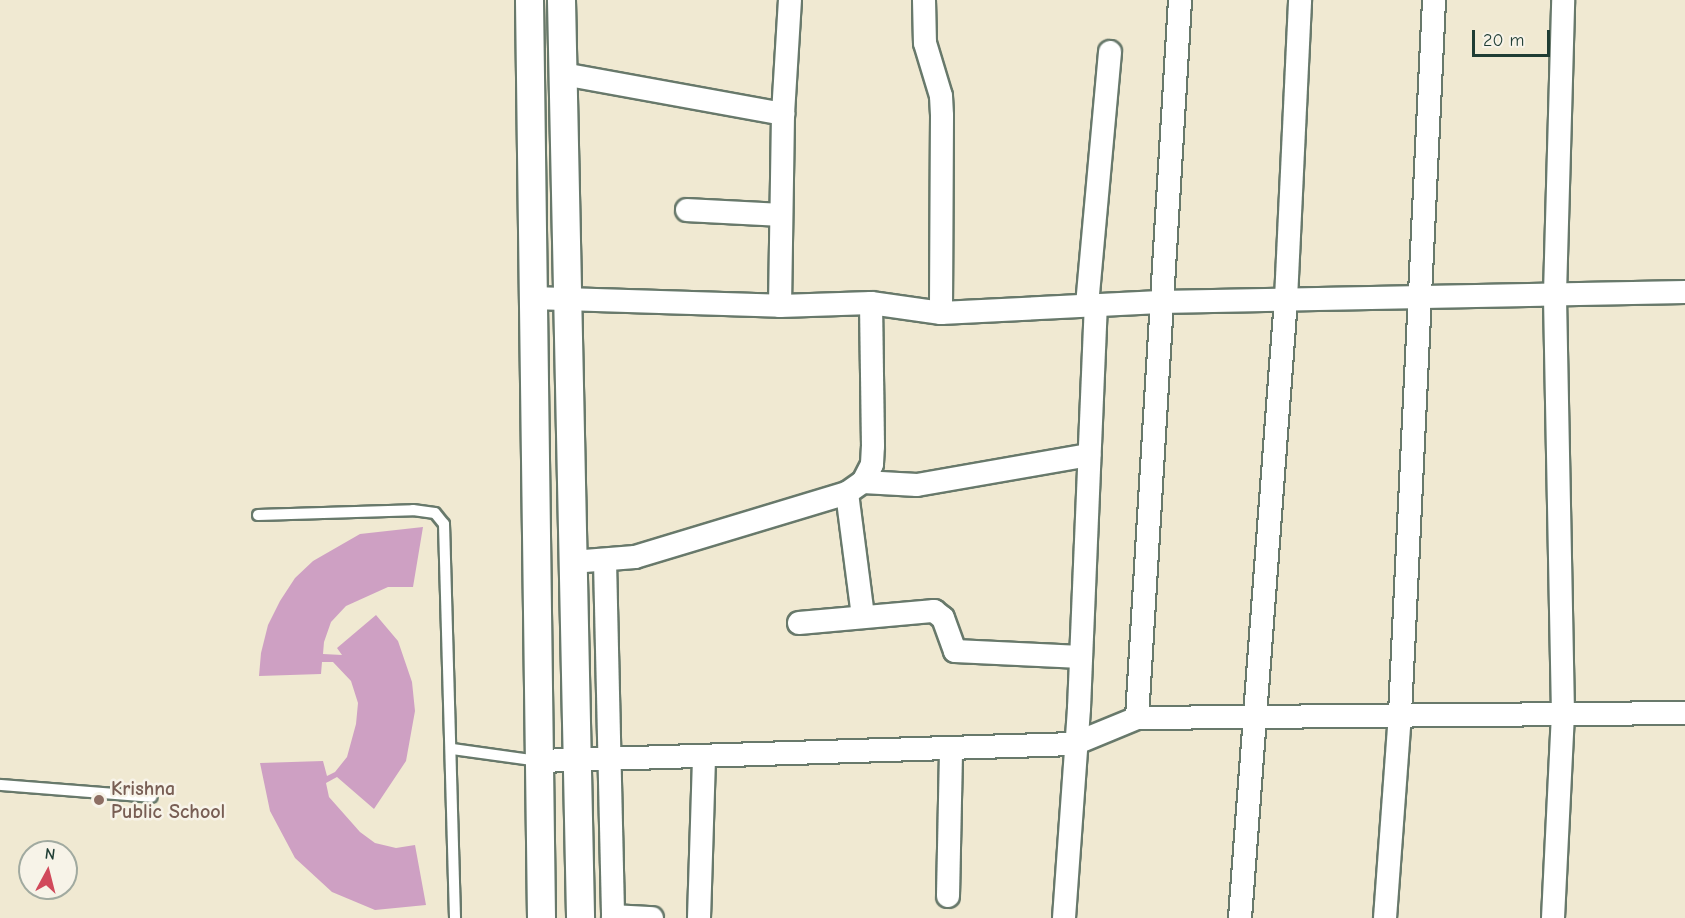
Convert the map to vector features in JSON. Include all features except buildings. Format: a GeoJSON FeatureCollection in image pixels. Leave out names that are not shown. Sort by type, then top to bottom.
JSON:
{"type":"FeatureCollection","features":[{"type":"Feature","properties":{"kind":"street"},"geometry":{"type":"LineString","coordinates":[[529,0],[541,918]]}},
{"type":"Feature","properties":{"kind":"street"},"geometry":{"type":"LineString","coordinates":[[780,306],[783,114],[790,0]]}},
{"type":"Feature","properties":{"kind":"street"},"geometry":{"type":"LineString","coordinates":[[924,0],[925,43],[941,96],[941,313]]}},
{"type":"Feature","properties":{"kind":"street"},"geometry":{"type":"LineString","coordinates":[[1137,718],[1160,302],[1180,0]]}},
{"type":"Feature","properties":{"kind":"street"},"geometry":{"type":"LineString","coordinates":[[1240,918],[1286,299],[1300,0]]}},
{"type":"Feature","properties":{"kind":"street"},"geometry":{"type":"LineString","coordinates":[[1385,918],[1400,714],[1434,0]]}},
{"type":"Feature","properties":{"kind":"street"},"geometry":{"type":"LineString","coordinates":[[1553,918],[1563,714],[1555,294],[1563,0]]}},
{"type":"Feature","properties":{"kind":"street"},"geometry":{"type":"LineString","coordinates":[[566,5],[563,74],[580,918]]}},
{"type":"Feature","properties":{"kind":"street"},"geometry":{"type":"LineString","coordinates":[[1064,918],[1081,657],[1089,455],[1091,305],[1110,52]]}},
{"type":"Feature","properties":{"kind":"street"},"geometry":{"type":"LineString","coordinates":[[563,74],[783,114]]}},
{"type":"Feature","properties":{"kind":"street"},"geometry":{"type":"LineString","coordinates":[[687,210],[781,215]]}},
{"type":"Feature","properties":{"kind":"street"},"geometry":{"type":"LineString","coordinates":[[532,298],[780,306],[871,303],[941,313],[1160,302],[1685,292]]}},
{"type":"Feature","properties":{"kind":"street"},"geometry":{"type":"LineString","coordinates":[[863,616],[855,488],[872,464],[871,303]]}},
{"type":"Feature","properties":{"kind":"street"},"geometry":{"type":"LineString","coordinates":[[572,562],[635,557],[855,488],[917,485],[1089,455]]}},
{"type":"Feature","properties":{"kind":"street"},"geometry":{"type":"LineString","coordinates":[[605,561],[613,917],[652,918]]}},
{"type":"Feature","properties":{"kind":"street"},"geometry":{"type":"LineString","coordinates":[[799,623],[934,611],[943,618],[955,651],[1081,657]]}},
{"type":"Feature","properties":{"kind":"street"},"geometry":{"type":"LineString","coordinates":[[539,761],[704,758],[1074,744],[1137,718],[1685,713]]}},
{"type":"Feature","properties":{"kind":"street"},"geometry":{"type":"LineString","coordinates":[[948,896],[951,750]]}},
{"type":"Feature","properties":{"kind":"street"},"geometry":{"type":"LineString","coordinates":[[699,918],[704,758]]}},
{"type":"Feature","properties":{"kind":"lane"},"geometry":{"type":"LineString","coordinates":[[258,515],[413,510],[435,513],[444,524],[455,918]]}},
{"type":"Feature","properties":{"kind":"lane"},"geometry":{"type":"LineString","coordinates":[[452,750],[539,761]]}},
{"type":"Feature","properties":{"kind":"lane"},"geometry":{"type":"LineString","coordinates":[[0,785],[152,797]]}},
{"type":"Feature","properties":{"kind":"place","name":"Krishna Public School"},"geometry":{"type":"Point","coordinates":[99,800]}}]}
